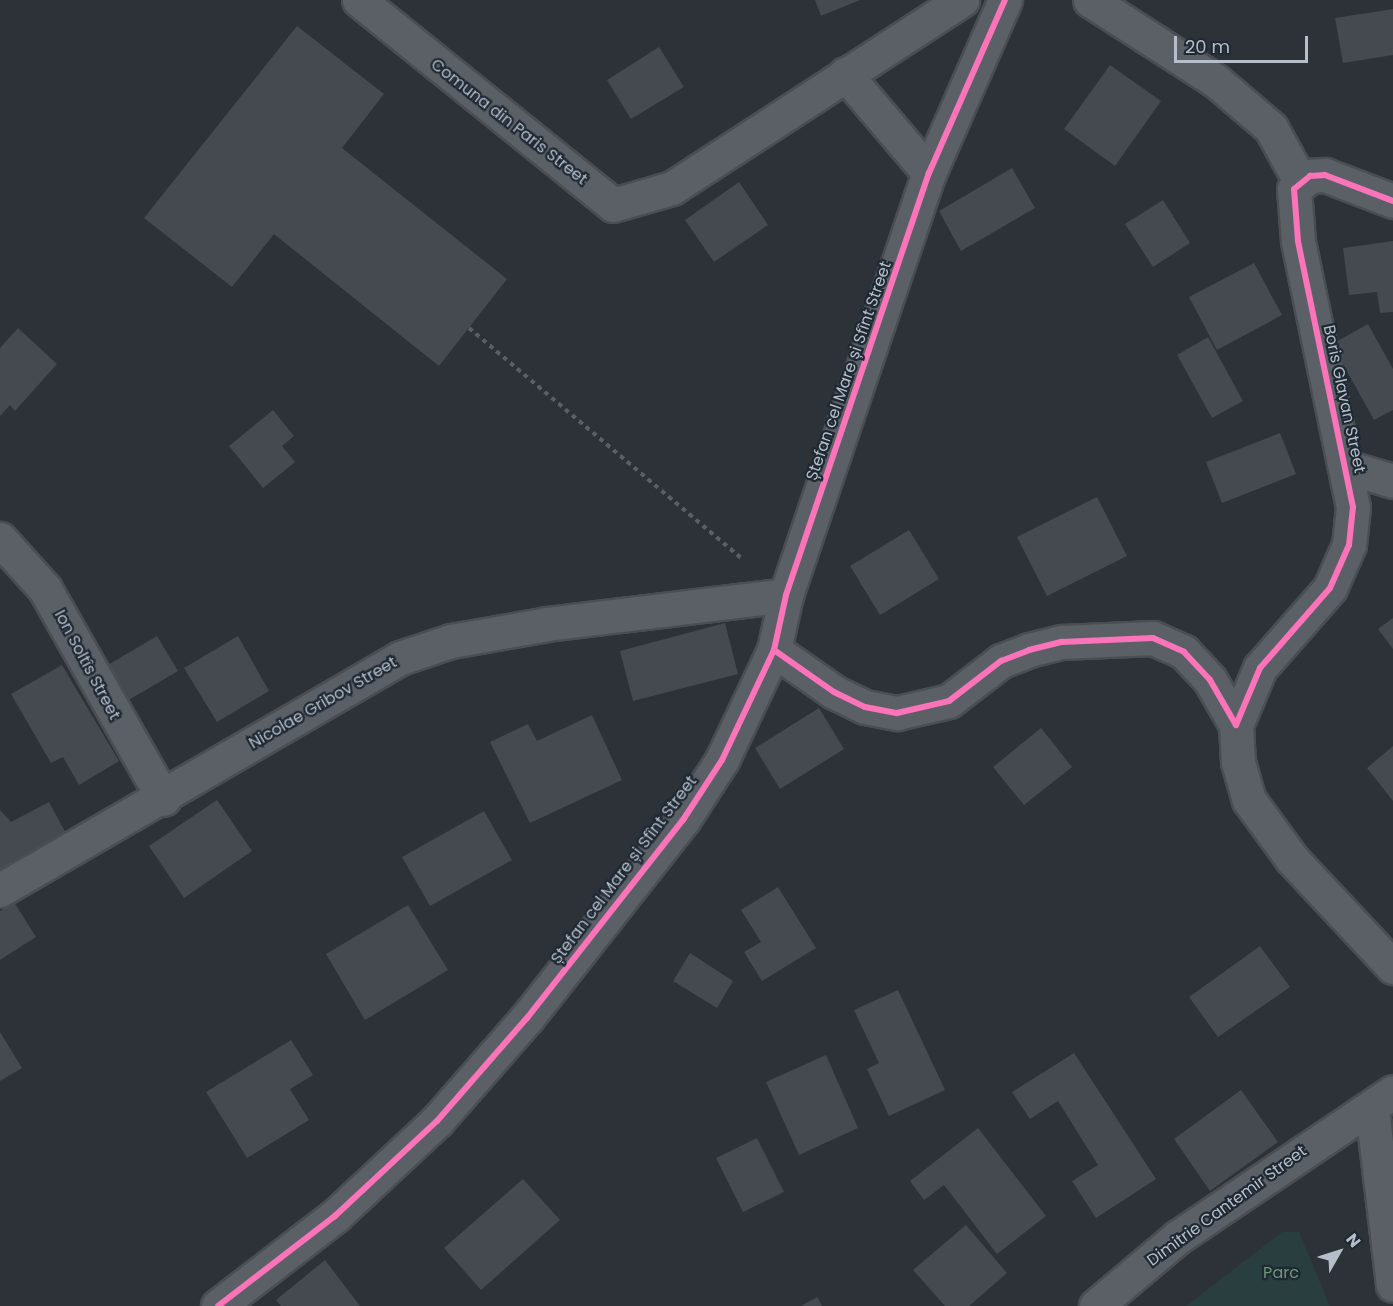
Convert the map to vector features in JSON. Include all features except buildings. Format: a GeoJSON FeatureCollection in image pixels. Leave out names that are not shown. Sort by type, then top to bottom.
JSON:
{"type":"FeatureCollection","features":[{"type":"Feature","properties":{"kind":"street","name":"Comuna din Paris Street"},"geometry":{"type":"LineString","coordinates":[[359,0],[613,205],[672,188],[845,74]]}},
{"type":"Feature","properties":{"kind":"street"},"geometry":{"type":"LineString","coordinates":[[929,173],[845,74],[962,0]]}},
{"type":"Feature","properties":{"kind":"street","name":"Ștefan cel Mare și Sfînt Street"},"geometry":{"type":"LineString","coordinates":[[218,1306],[334,1216],[437,1121],[527,1018],[683,820],[722,760],[774,650],[786,595],[929,173],[1005,0]]}},
{"type":"Feature","properties":{"kind":"street"},"geometry":{"type":"LineString","coordinates":[[1090,0],[1216,81],[1270,128],[1300,181],[1325,176],[1393,201]]}},
{"type":"Feature","properties":{"kind":"street","name":"Boris Glavan Street"},"geometry":{"type":"LineString","coordinates":[[1236,725],[1260,668],[1341,570],[1353,507],[1298,241],[1292,204],[1300,181]]}},
{"type":"Feature","properties":{"kind":"street"},"geometry":{"type":"LineString","coordinates":[[1346,467],[1393,481]]}},
{"type":"Feature","properties":{"kind":"street","name":"Ion Soltîs Street"},"geometry":{"type":"LineString","coordinates":[[0,539],[45,589],[164,799]]}},
{"type":"Feature","properties":{"kind":"street","name":"Nicolae Gribov Street"},"geometry":{"type":"LineString","coordinates":[[0,890],[164,799],[400,658],[451,641],[547,624],[786,595]]}},
{"type":"Feature","properties":{"kind":"street"},"geometry":{"type":"LineString","coordinates":[[774,650],[834,692],[865,707],[897,713],[949,701],[1001,661],[1029,650],[1062,642],[1153,638],[1184,652],[1209,680],[1236,725],[1238,762],[1250,800],[1292,858],[1393,967]]}},
{"type":"Feature","properties":{"kind":"street"},"geometry":{"type":"LineString","coordinates":[[1383,1101],[1393,1285]]}},
{"type":"Feature","properties":{"kind":"street","name":"Dimitrie Cantemir Street"},"geometry":{"type":"LineString","coordinates":[[1096,1306],[1178,1237],[1277,1166],[1383,1101]]}},
{"type":"Feature","properties":{"kind":"path"},"geometry":{"type":"LineString","coordinates":[[469,328],[786,595]]}},
{"type":"Feature","properties":{"kind":"green space","name":"Parc"},"geometry":{"type":"Polygon","coordinates":[[[1282,1232],[1299,1232],[1330,1306],[1186,1306],[1282,1232]]]}},
{"type":"Feature","properties":{"kind":"cycle path"},"geometry":{"type":"LineString","coordinates":[[218,1306],[335,1216],[437,1121],[527,1018],[683,820],[722,760],[774,650],[786,595],[929,173],[1005,0]]}},
{"type":"Feature","properties":{"kind":"cycle path"},"geometry":{"type":"LineString","coordinates":[[774,650],[834,692],[865,707],[897,713],[949,701],[1001,661],[1029,650],[1062,642],[1153,638],[1184,652],[1210,680],[1236,725],[1260,668],[1330,588],[1349,545],[1353,507],[1298,241],[1294,189],[1310,176],[1325,175],[1393,201]]}}]}
